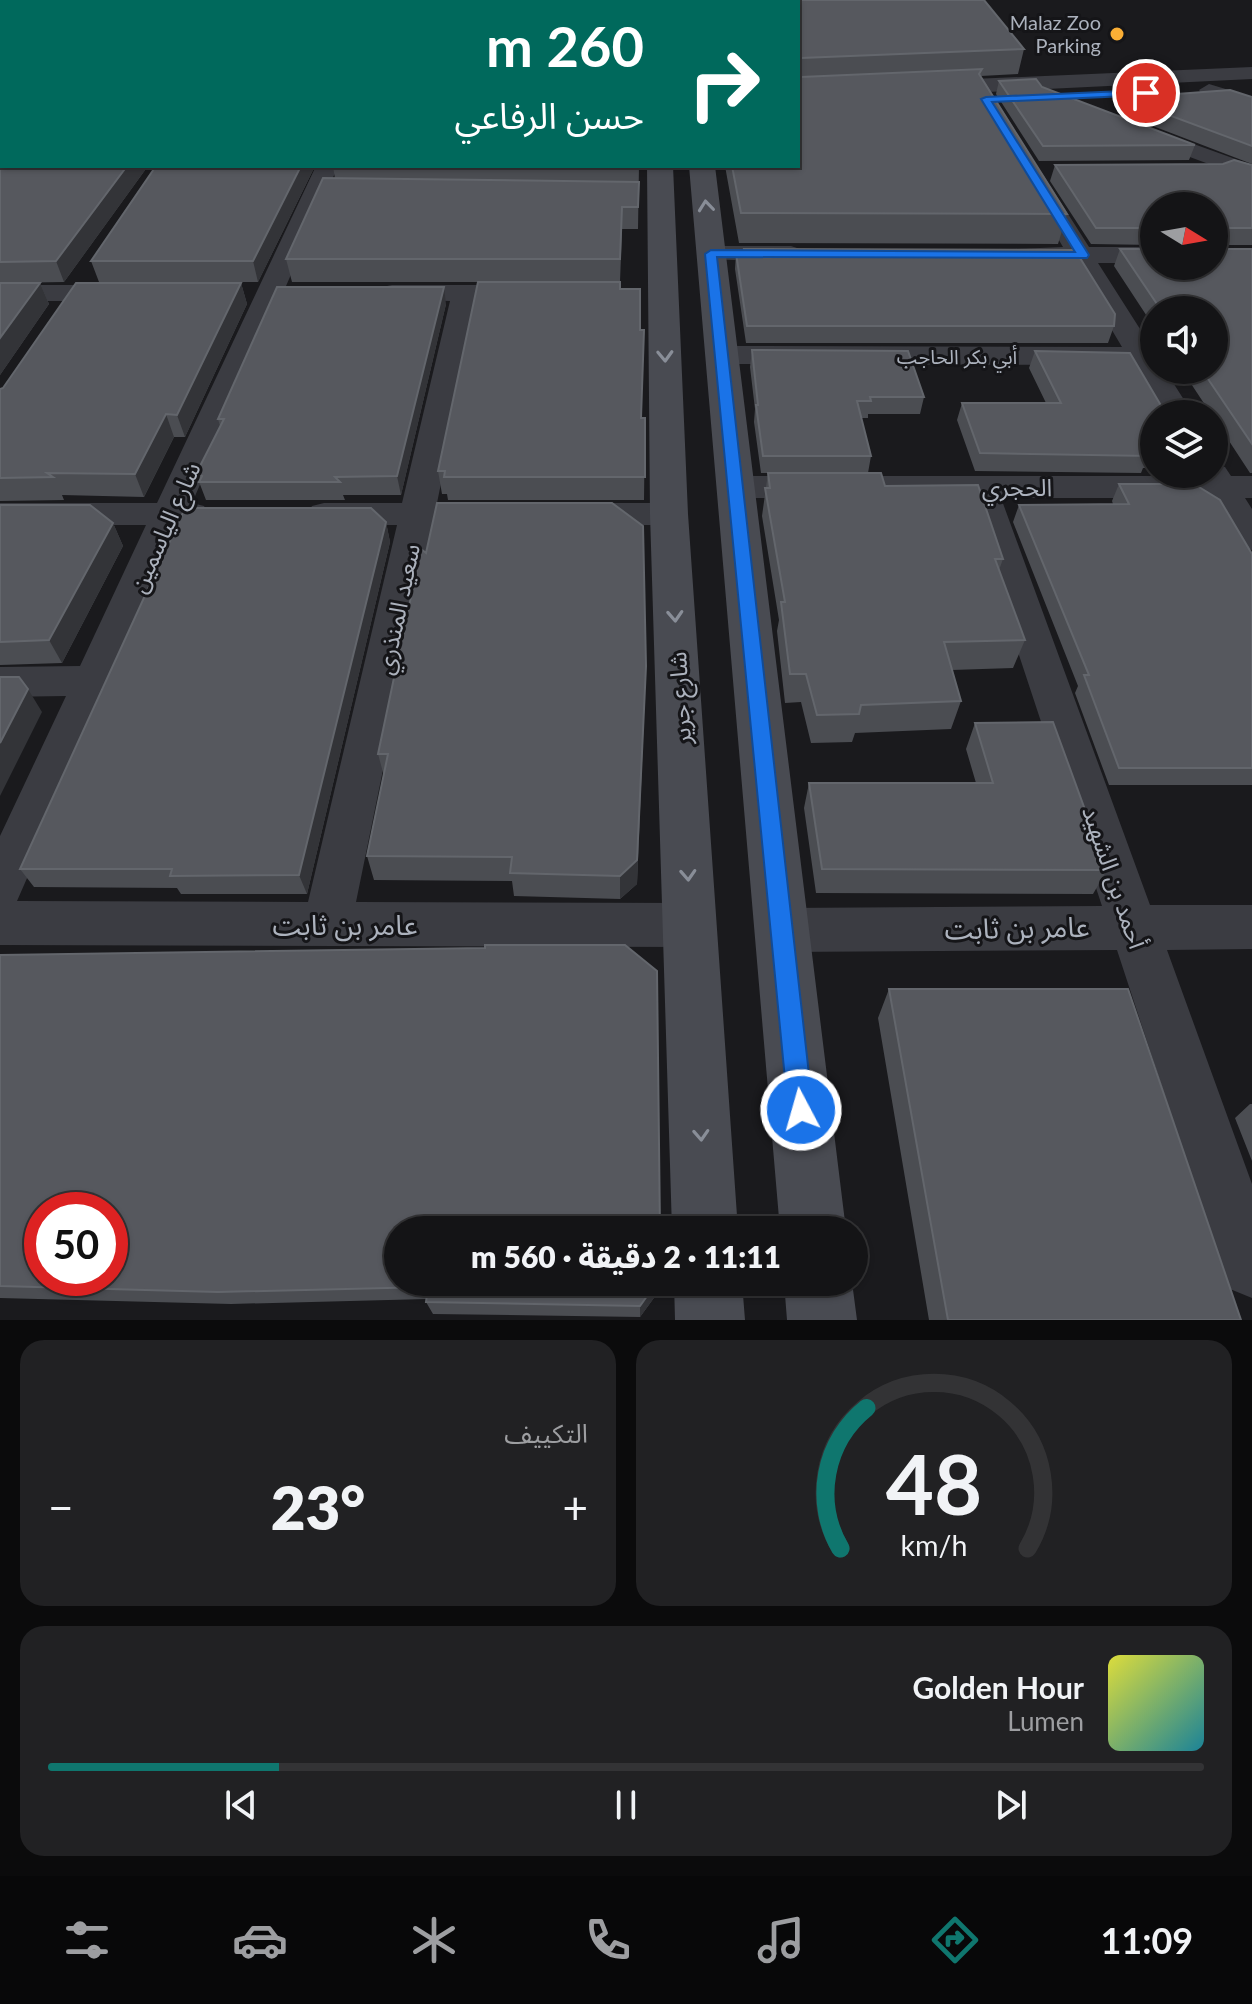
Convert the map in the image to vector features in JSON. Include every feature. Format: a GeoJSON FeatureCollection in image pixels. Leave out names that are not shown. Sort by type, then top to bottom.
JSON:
{"type":"FeatureCollection","features":[{"type":"Feature","properties":{"kind":"main road"},"geometry":{"type":"LineString","coordinates":[[702,168],[812,1216]]}},
{"type":"Feature","properties":{"kind":"main road","name":"شارع جرير"},"geometry":{"type":"LineString","coordinates":[[655,184],[648,293],[669,514],[704,1216]]}},
{"type":"Feature","properties":{"kind":"main road"},"geometry":{"type":"LineString","coordinates":[[709,1296],[710,1320]]}},
{"type":"Feature","properties":{"kind":"main road"},"geometry":{"type":"LineString","coordinates":[[819,1296],[822,1320]]}},
{"type":"Feature","properties":{"kind":"street"},"geometry":{"type":"LineString","coordinates":[[987,99],[1252,73]]}},
{"type":"Feature","properties":{"kind":"street"},"geometry":{"type":"LineString","coordinates":[[908,96],[947,94],[987,99],[1059,100],[1252,87]]}},
{"type":"Feature","properties":{"kind":"street"},"geometry":{"type":"LineString","coordinates":[[1209,90],[1252,104]]}},
{"type":"Feature","properties":{"kind":"street"},"geometry":{"type":"LineString","coordinates":[[1125,125],[1247,171]]}},
{"type":"Feature","properties":{"kind":"street"},"geometry":{"type":"LineString","coordinates":[[1060,170],[1026,165],[1140,351]]}},
{"type":"Feature","properties":{"kind":"street"},"geometry":{"type":"LineString","coordinates":[[1182,170],[1247,171]]}},
{"type":"Feature","properties":{"kind":"street","name":"شارع الياسمين"},"geometry":{"type":"LineString","coordinates":[[0,887],[270,293],[331,182]]}},
{"type":"Feature","properties":{"kind":"street"},"geometry":{"type":"LineString","coordinates":[[711,254],[819,254]]}},
{"type":"Feature","properties":{"kind":"street"},"geometry":{"type":"LineString","coordinates":[[1006,255],[1140,255]]}},
{"type":"Feature","properties":{"kind":"street"},"geometry":{"type":"LineString","coordinates":[[58,317],[92,267]]}},
{"type":"Feature","properties":{"kind":"street"},"geometry":{"type":"LineString","coordinates":[[0,293],[150,293]]}},
{"type":"Feature","properties":{"kind":"street"},"geometry":{"type":"LineString","coordinates":[[360,293],[557,293]]}},
{"type":"Feature","properties":{"kind":"street","name":"سعيد المنذري"},"geometry":{"type":"LineString","coordinates":[[327,924],[466,293]]}},
{"type":"Feature","properties":{"kind":"street","name":"أبي بكر الحاجب"},"geometry":{"type":"LineString","coordinates":[[723,355],[1140,356]]}},
{"type":"Feature","properties":{"kind":"street"},"geometry":{"type":"LineString","coordinates":[[1229,482],[1252,538]]}},
{"type":"Feature","properties":{"kind":"street","name":"الحجري"},"geometry":{"type":"LineString","coordinates":[[735,487],[1229,482]]}},
{"type":"Feature","properties":{"kind":"street","name":"أحمد بن الشهيد"},"geometry":{"type":"LineString","coordinates":[[980,486],[1252,1267]]}},
{"type":"Feature","properties":{"kind":"street"},"geometry":{"type":"LineString","coordinates":[[0,514],[231,514]]}},
{"type":"Feature","properties":{"kind":"street"},"geometry":{"type":"LineString","coordinates":[[293,514],[669,514]]}},
{"type":"Feature","properties":{"kind":"street"},"geometry":{"type":"LineString","coordinates":[[0,682],[94,681]]}},
{"type":"Feature","properties":{"kind":"street","name":"عامر بن ثابت"},"geometry":{"type":"LineString","coordinates":[[0,923],[691,925]]}},
{"type":"Feature","properties":{"kind":"street","name":"عامر بن ثابت"},"geometry":{"type":"LineString","coordinates":[[782,930],[1252,927]]}},
{"type":"Feature","properties":{"kind":"building"},"geometry":{"type":"Polygon","coordinates":[[[800,0],[984,0],[1024,49],[801,58],[800,63],[800,0]]]}},
{"type":"Feature","properties":{"kind":"building"},"geometry":{"type":"Polygon","coordinates":[[[982,69],[979,74],[1067,214],[741,213],[732,168],[800,168],[801,77],[982,69]]]}},
{"type":"Feature","properties":{"kind":"building"},"geometry":{"type":"Polygon","coordinates":[[[1036,79],[1042,87],[1195,145],[1043,146],[999,81],[1036,79]]]}},
{"type":"Feature","properties":{"kind":"building"},"geometry":{"type":"Polygon","coordinates":[[[1230,90],[1252,97],[1252,146],[1123,98],[1230,90]]]}},
{"type":"Feature","properties":{"kind":"building"},"geometry":{"type":"Polygon","coordinates":[[[1234,160],[1252,165],[1252,228],[1228,228],[1228,192],[1140,192],[1140,228],[1096,228],[1055,165],[1223,164],[1234,160]]]}},
{"type":"Feature","properties":{"kind":"building"},"geometry":{"type":"Polygon","coordinates":[[[0,168],[126,168],[56,261],[0,262],[0,168]]]}},
{"type":"Feature","properties":{"kind":"building"},"geometry":{"type":"Polygon","coordinates":[[[155,168],[300,168],[253,261],[91,261],[155,168]]]}},
{"type":"Feature","properties":{"kind":"building"},"geometry":{"type":"Polygon","coordinates":[[[323,178],[639,182],[638,207],[622,207],[620,259],[286,259],[323,178]]]}},
{"type":"Feature","properties":{"kind":"building"},"geometry":{"type":"Polygon","coordinates":[[[744,249],[1075,250],[1115,314],[1114,326],[747,326],[736,253],[745,253],[744,249]]]}},
{"type":"Feature","properties":{"kind":"building"},"geometry":{"type":"Polygon","coordinates":[[[1120,249],[1140,249],[1140,279],[1120,249]]]}},
{"type":"Feature","properties":{"kind":"building"},"geometry":{"type":"Polygon","coordinates":[[[1228,249],[1252,249],[1252,444],[1228,408],[1228,400],[1222,400],[1211,384],[1228,384],[1228,296],[1152,296],[1141,280],[1228,280],[1228,249]]]}},
{"type":"Feature","properties":{"kind":"building"},"geometry":{"type":"Polygon","coordinates":[[[478,282],[620,282],[620,289],[640,289],[640,330],[644,330],[641,418],[645,418],[645,477],[444,477],[445,471],[438,471],[478,282]]]}},
{"type":"Feature","properties":{"kind":"building"},"geometry":{"type":"Polygon","coordinates":[[[0,283],[40,283],[0,338],[0,283]]]}},
{"type":"Feature","properties":{"kind":"building"},"geometry":{"type":"Polygon","coordinates":[[[76,283],[241,283],[177,415],[166,414],[135,474],[47,473],[53,477],[0,478],[0,389],[76,283]]]}},
{"type":"Feature","properties":{"kind":"building"},"geometry":{"type":"Polygon","coordinates":[[[277,287],[444,287],[397,476],[335,477],[340,482],[199,482],[202,476],[196,474],[224,419],[218,419],[277,287]]]}},
{"type":"Feature","properties":{"kind":"building"},"geometry":{"type":"Polygon","coordinates":[[[752,350],[908,351],[924,397],[870,397],[871,401],[857,401],[871,456],[763,456],[752,350]]]}},
{"type":"Feature","properties":{"kind":"building"},"geometry":{"type":"Polygon","coordinates":[[[1035,351],[1130,353],[1140,370],[1140,384],[1148,384],[1158,400],[1140,400],[1140,456],[980,453],[962,403],[1061,403],[1035,351]]]}},
{"type":"Feature","properties":{"kind":"building"},"geometry":{"type":"Polygon","coordinates":[[[768,473],[881,473],[885,486],[978,485],[1003,559],[995,559],[1025,640],[944,642],[961,701],[861,705],[859,714],[817,715],[806,674],[790,674],[781,602],[785,602],[765,488],[770,488],[768,473]]]}},
{"type":"Feature","properties":{"kind":"building"},"geometry":{"type":"Polygon","coordinates":[[[1119,484],[1140,484],[1140,488],[1200,488],[1220,500],[1252,554],[1252,768],[1119,768],[1084,675],[1089,675],[1019,505],[1129,504],[1119,484]]]}},
{"type":"Feature","properties":{"kind":"building"},"geometry":{"type":"Polygon","coordinates":[[[437,503],[612,503],[643,526],[646,666],[637,860],[620,876],[510,873],[512,857],[367,856],[388,754],[378,754],[421,549],[426,553],[437,503]]]}},
{"type":"Feature","properties":{"kind":"building"},"geometry":{"type":"Polygon","coordinates":[[[0,505],[90,505],[113,523],[49,640],[0,642],[0,505]]]}},
{"type":"Feature","properties":{"kind":"building"},"geometry":{"type":"Polygon","coordinates":[[[185,508],[371,508],[386,522],[299,875],[170,876],[172,869],[20,869],[185,508]]]}},
{"type":"Feature","properties":{"kind":"building"},"geometry":{"type":"Polygon","coordinates":[[[0,677],[19,677],[28,689],[0,743],[0,677]]]}},
{"type":"Feature","properties":{"kind":"building"},"geometry":{"type":"Polygon","coordinates":[[[1053,722],[1107,870],[822,869],[809,783],[993,783],[975,723],[1053,722]]]}},
{"type":"Feature","properties":{"kind":"building"},"geometry":{"type":"Polygon","coordinates":[[[625,945],[657,971],[660,1216],[384,1216],[384,1288],[218,1292],[128,1290],[128,1192],[24,1192],[24,1287],[0,1286],[0,955],[625,945]]]}},
{"type":"Feature","properties":{"kind":"building"},"geometry":{"type":"Polygon","coordinates":[[[889,989],[1128,989],[1241,1320],[948,1320],[889,989]]]}},
{"type":"Feature","properties":{"kind":"building"},"geometry":{"type":"Polygon","coordinates":[[[427,1296],[647,1296],[640,1306],[426,1302],[427,1296]]]}},
{"type":"Feature","properties":{"kind":"place","name":"Malaz Zoo Parking"},"geometry":{"type":"Point","coordinates":[1117,34]}},
{"type":"Feature","properties":{"kind":"route"},"geometry":{"type":"LineString","coordinates":[[801,1110],[711,254],[1083,255],[986,99],[1146,93]]}}]}
